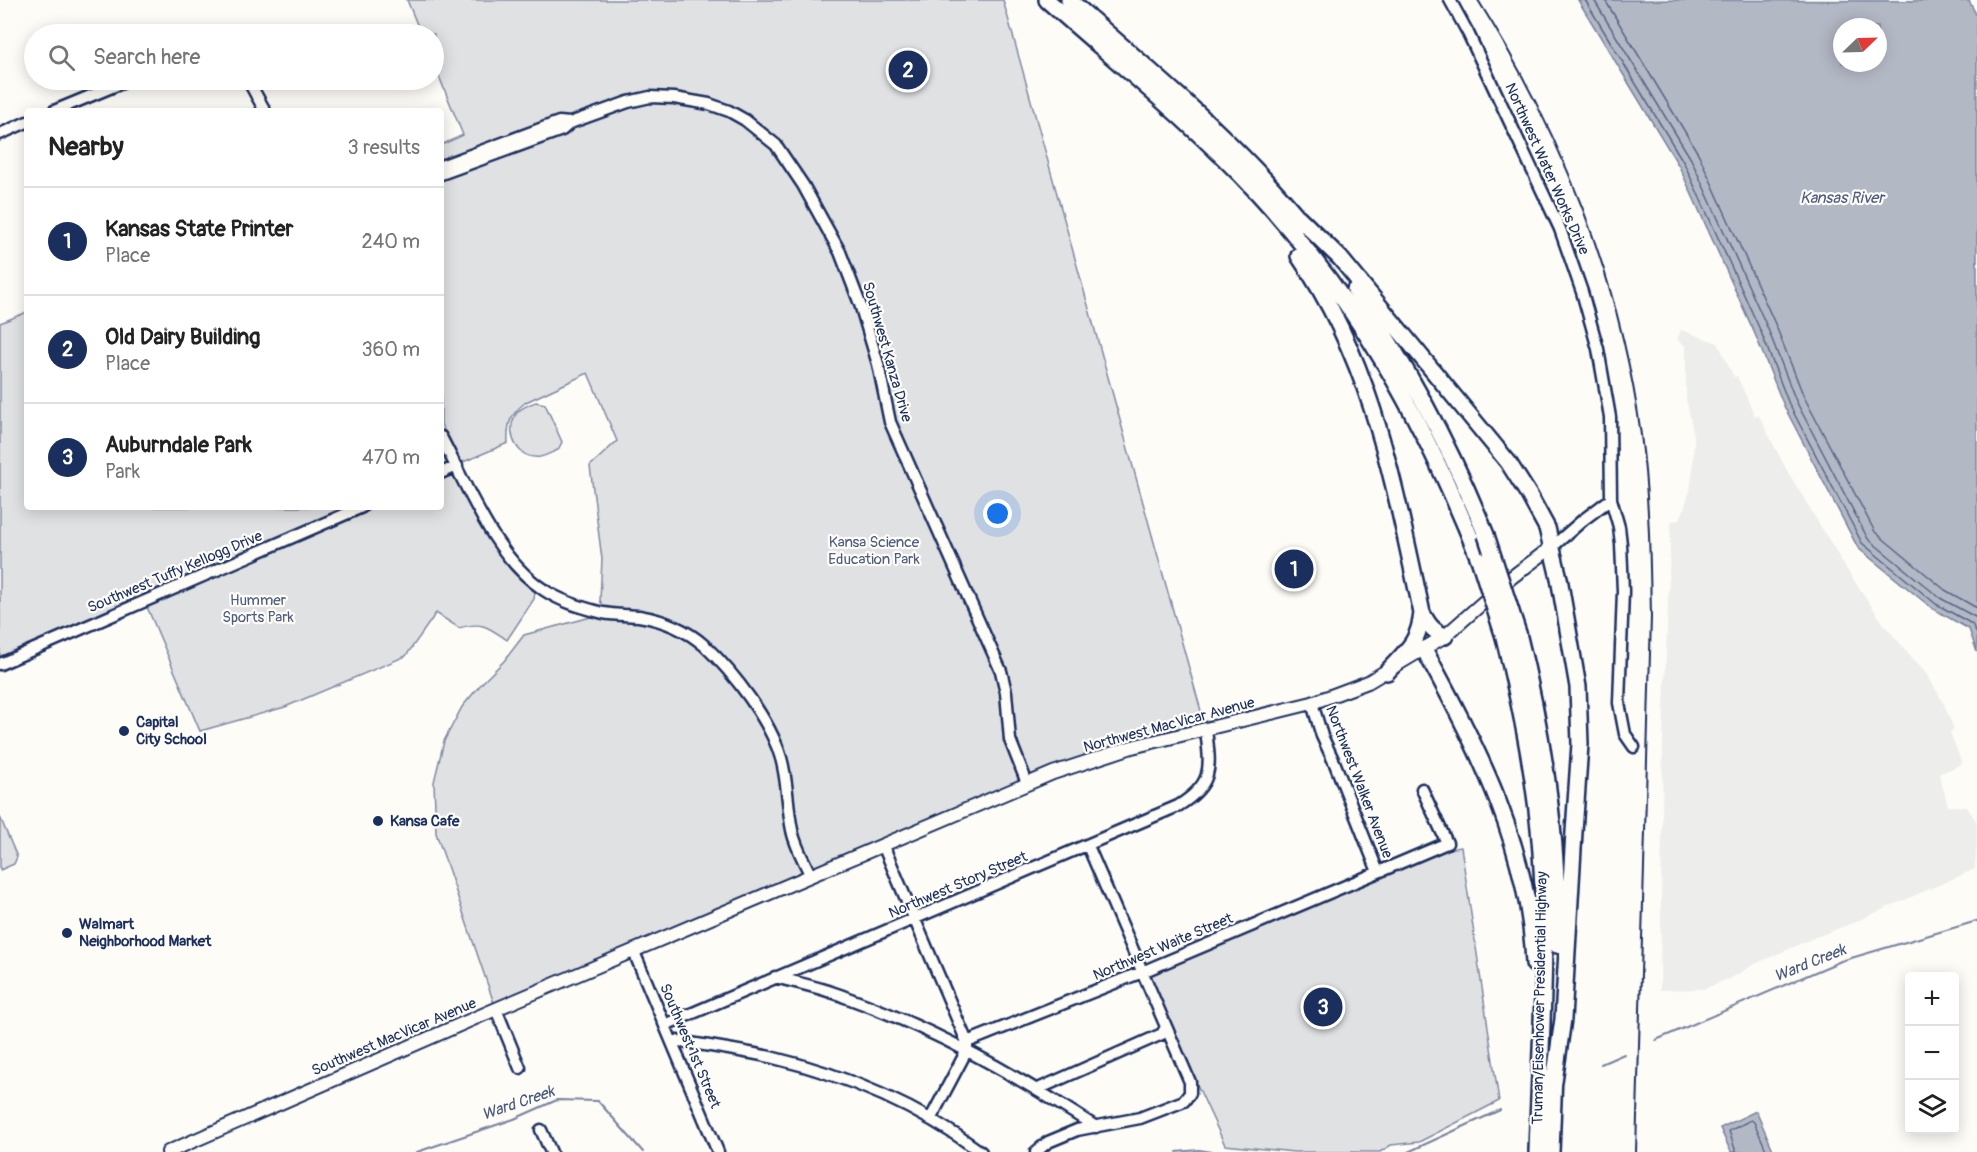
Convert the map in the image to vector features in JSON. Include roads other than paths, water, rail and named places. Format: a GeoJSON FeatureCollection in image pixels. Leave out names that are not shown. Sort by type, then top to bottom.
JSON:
{"type":"FeatureCollection","features":[{"type":"Feature","properties":{"kind":"highway","name":"Truman/Eisenhower Presidential Highway"},"geometry":{"type":"LineString","coordinates":[[1047,0],[1168,106],[1241,176],[1290,229],[1379,352],[1430,444],[1455,499],[1533,694],[1543,749],[1555,850],[1558,909],[1551,1152]]}},
{"type":"Feature","properties":{"kind":"highway","name":"Truman/Eisenhower Presidential Highway"},"geometry":{"type":"LineString","coordinates":[[1069,0],[1203,118],[1248,162],[1298,217],[1352,286],[1414,383],[1461,475],[1486,535],[1511,635],[1529,752],[1541,852],[1543,931],[1537,1152]]}},
{"type":"Feature","properties":{"kind":"highway"},"geometry":{"type":"LineString","coordinates":[[1241,176],[1320,286],[1354,356],[1380,431],[1422,613],[1421,626],[1416,639],[1387,672]]}},
{"type":"Feature","properties":{"kind":"highway"},"geometry":{"type":"LineString","coordinates":[[1298,217],[1340,258],[1508,462],[1544,521],[1552,547],[1576,666],[1580,744],[1563,1018],[1554,1082]]}},
{"type":"Feature","properties":{"kind":"highway"},"geometry":{"type":"LineString","coordinates":[[1422,613],[1431,628],[1436,633],[1445,636]]}},
{"type":"Feature","properties":{"kind":"highway"},"geometry":{"type":"LineString","coordinates":[[1424,649],[1486,770],[1513,844],[1528,905],[1540,1043]]}},
{"type":"Feature","properties":{"kind":"main road","name":"Northwest MacVicar Avenue"},"geometry":{"type":"LineString","coordinates":[[634,952],[1027,783],[1132,747],[1312,703],[1354,688],[1387,672],[1445,636],[1512,577],[1552,547]]}},
{"type":"Feature","properties":{"kind":"main road","name":"Southwest MacVicar Avenue"},"geometry":{"type":"LineString","coordinates":[[168,1152],[496,1009],[634,952]]}},
{"type":"Feature","properties":{"kind":"street","name":"Northwest Water Works Drive"},"geometry":{"type":"LineString","coordinates":[[1450,0],[1549,204],[1575,267],[1598,349],[1611,435],[1611,499],[1619,527],[1623,591],[1619,703],[1625,734],[1634,747]]}},
{"type":"Feature","properties":{"kind":"street"},"geometry":{"type":"LineString","coordinates":[[61,108],[105,90]]}},
{"type":"Feature","properties":{"kind":"street"},"geometry":{"type":"LineString","coordinates":[[254,90],[264,108]]}},
{"type":"Feature","properties":{"kind":"street","name":"Southwest Kanza Drive"},"geometry":{"type":"LineString","coordinates":[[444,173],[562,130],[570,123],[628,102],[650,98],[674,98],[709,104],[729,111],[745,120],[776,145],[803,185],[840,252],[860,304],[878,364],[890,422],[1001,671],[1006,692],[1010,740],[1027,783]]}},
{"type":"Feature","properties":{"kind":"street","name":"Southwest Kanza Drive"},"geometry":{"type":"LineString","coordinates":[[444,165],[559,122],[570,123]]}},
{"type":"Feature","properties":{"kind":"street"},"geometry":{"type":"LineString","coordinates":[[0,134],[24,123]]}},
{"type":"Feature","properties":{"kind":"street"},"geometry":{"type":"LineString","coordinates":[[444,442],[500,546],[516,566],[546,592],[577,606],[606,614],[642,617],[678,628],[704,645],[719,660],[740,685],[768,726],[781,756],[788,786],[792,831],[811,876]]}},
{"type":"Feature","properties":{"kind":"street"},"geometry":{"type":"LineString","coordinates":[[444,472],[457,466]]}},
{"type":"Feature","properties":{"kind":"street","name":"Northwest MacVicar Avenue"},"geometry":{"type":"LineString","coordinates":[[1552,547],[1611,499]]}},
{"type":"Feature","properties":{"kind":"street","name":"Southwest Tuffy Kellogg Drive"},"geometry":{"type":"LineString","coordinates":[[0,664],[355,510]]}},
{"type":"Feature","properties":{"kind":"street","name":"Northwest Walker Avenue"},"geometry":{"type":"LineString","coordinates":[[1312,703],[1322,736],[1378,872]]}},
{"type":"Feature","properties":{"kind":"street","name":"Northwest Story Street"},"geometry":{"type":"LineString","coordinates":[[665,1025],[1178,806],[1194,795],[1209,770],[1206,729]]}},
{"type":"Feature","properties":{"kind":"street","name":"Northwest Waite Street"},"geometry":{"type":"LineString","coordinates":[[967,1046],[1446,843],[1422,789]]}},
{"type":"Feature","properties":{"kind":"street"},"geometry":{"type":"LineString","coordinates":[[883,845],[967,1046],[931,1118]]}},
{"type":"Feature","properties":{"kind":"street"},"geometry":{"type":"LineString","coordinates":[[1036,1152],[1063,1135],[1150,1115],[1184,1101],[1190,1093],[1190,1082],[1088,846]]}},
{"type":"Feature","properties":{"kind":"street","name":"Southwest 1st Street"},"geometry":{"type":"LineString","coordinates":[[634,952],[718,1152]]}},
{"type":"Feature","properties":{"kind":"street"},"geometry":{"type":"LineString","coordinates":[[775,977],[843,996],[967,1046],[1096,1126]]}},
{"type":"Feature","properties":{"kind":"street"},"geometry":{"type":"LineString","coordinates":[[496,1009],[520,1068]]}},
{"type":"Feature","properties":{"kind":"street"},"geometry":{"type":"LineString","coordinates":[[1038,1089],[1162,1034],[1166,1027]]}},
{"type":"Feature","properties":{"kind":"street"},"geometry":{"type":"LineString","coordinates":[[671,1040],[770,1057],[816,1070],[874,1091],[931,1118],[981,1152]]}},
{"type":"Feature","properties":{"kind":"street"},"geometry":{"type":"LineString","coordinates":[[541,1130],[551,1152]]}},
{"type":"Feature","properties":{"kind":"water","name":"Kansas River"},"geometry":{"type":"Polygon","coordinates":[[[1578,0],[1969,1],[1977,16],[1977,652],[1969,629],[1933,609],[1858,548],[1784,406],[1755,334],[1679,166],[1578,0]]]}},
{"type":"Feature","properties":{"kind":"water"},"geometry":{"type":"Polygon","coordinates":[[[1756,1111],[1774,1152],[1731,1152],[1720,1128],[1756,1111]]]}},
{"type":"Feature","properties":{"kind":"waterway","name":"Ward Creek"},"geometry":{"type":"LineString","coordinates":[[1656,1040],[1841,961],[1977,921]]}},
{"type":"Feature","properties":{"kind":"waterway","name":"Ward Creek"},"geometry":{"type":"LineString","coordinates":[[1601,1064],[1624,1054]]}},
{"type":"Feature","properties":{"kind":"waterway","name":"Ward Creek"},"geometry":{"type":"LineString","coordinates":[[417,1152],[514,1119],[557,1100],[598,1101],[643,1152]]}},
{"type":"Feature","properties":{"kind":"waterway","name":"Ward Creek"},"geometry":{"type":"LineString","coordinates":[[1408,1152],[1500,1110]]}},
{"type":"Feature","properties":{"kind":"waterway","name":"Ward Creek"},"geometry":{"type":"LineString","coordinates":[[1177,1152],[1199,1150],[1212,1152]]}},
{"type":"Feature","properties":{"kind":"railway"},"geometry":{"type":"LineString","coordinates":[[1478,0],[1536,102],[1583,209],[1618,320],[1641,435],[1650,548],[1651,617],[1636,1152]]}},
{"type":"Feature","properties":{"kind":"place","name":"Old Dairy Building"},"geometry":{"type":"Point","coordinates":[908,70]}},
{"type":"Feature","properties":{"kind":"place","name":"Kansas State Printer"},"geometry":{"type":"Point","coordinates":[1294,569]}},
{"type":"Feature","properties":{"kind":"place","name":"Capital City School"},"geometry":{"type":"Point","coordinates":[124,731]}},
{"type":"Feature","properties":{"kind":"place","name":"Kansa Cafe"},"geometry":{"type":"Point","coordinates":[378,821]}},
{"type":"Feature","properties":{"kind":"place","name":"Walmart Neighborhood Market"},"geometry":{"type":"Point","coordinates":[67,933]}},
{"type":"Feature","properties":{"kind":"place","name":"Auburndale Park"},"geometry":{"type":"Point","coordinates":[1323,1007]}},
{"type":"Feature","properties":{"kind":"park label","name":"Kansa Science Education Park"},"geometry":{"type":"Point","coordinates":[874,550]}},
{"type":"Feature","properties":{"kind":"park label","name":"Hummer Sports Park"},"geometry":{"type":"Point","coordinates":[258,608]}}]}
